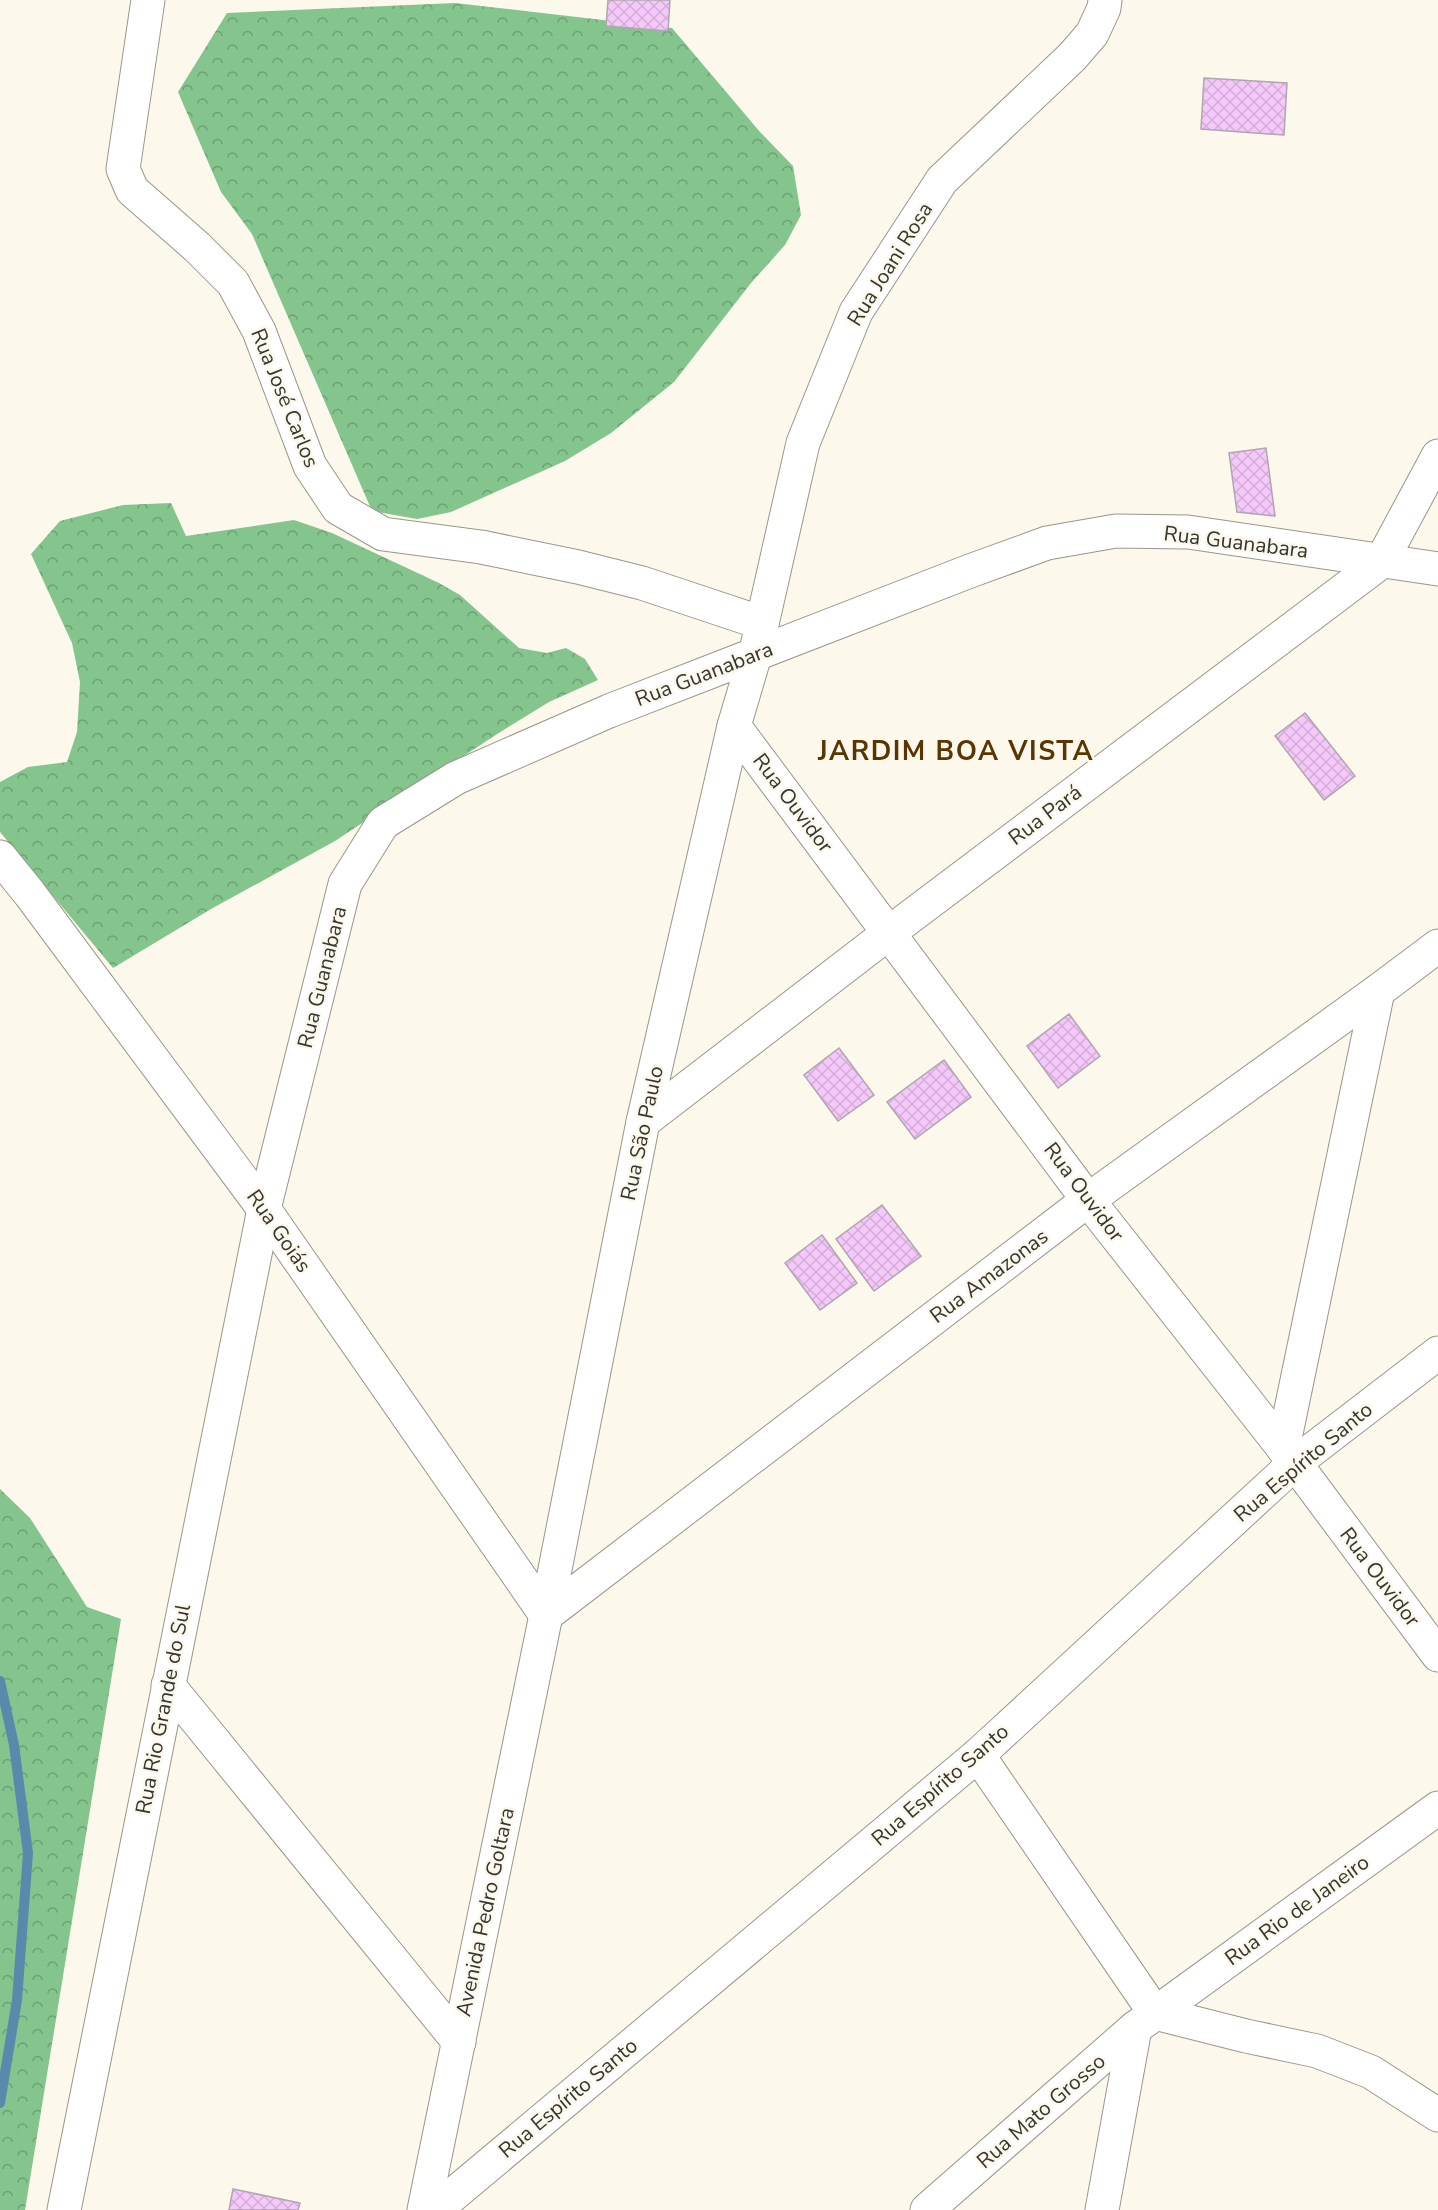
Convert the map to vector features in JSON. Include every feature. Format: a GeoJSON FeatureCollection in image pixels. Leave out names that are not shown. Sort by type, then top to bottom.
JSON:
{"type":"FeatureCollection","features":[{"type":"Feature","properties":{"kind":"street","name":"Rua José Carlos"},"geometry":{"type":"LineString","coordinates":[[148,0],[123,169],[132,190],[197,247],[233,283],[259,331],[310,466],[338,508],[383,534],[481,547],[578,567],[642,583],[762,623]]}},
{"type":"Feature","properties":{"kind":"street","name":"Rua Joani Rosa"},"geometry":{"type":"LineString","coordinates":[[755,655],[803,443],[856,312],[942,180],[1072,57],[1092,34],[1104,8],[1104,0]]}},
{"type":"Feature","properties":{"kind":"street","name":"Rua Pará"},"geometry":{"type":"LineString","coordinates":[[643,1122],[890,932],[1381,562],[1438,456]]}},
{"type":"Feature","properties":{"kind":"street","name":"Rua Guanabara"},"geometry":{"type":"LineString","coordinates":[[264,1209],[345,884],[383,823],[456,778],[609,711],[1047,543],[1116,531],[1188,532],[1381,562],[1438,568]]}},
{"type":"Feature","properties":{"kind":"street","name":"Rua São Paulo"},"geometry":{"type":"LineString","coordinates":[[546,1615],[643,1122],[734,726],[755,655]]}},
{"type":"Feature","properties":{"kind":"street","name":"Rua Ouvidor"},"geometry":{"type":"LineString","coordinates":[[734,726],[1088,1200],[1289,1456],[1438,1655]]}},
{"type":"Feature","properties":{"kind":"street","name":"Rua Goiás"},"geometry":{"type":"LineString","coordinates":[[0,857],[30,894],[264,1209],[546,1615]]}},
{"type":"Feature","properties":{"kind":"street","name":"Rua Amazonas"},"geometry":{"type":"LineString","coordinates":[[546,1615],[1088,1200],[1438,946]]}},
{"type":"Feature","properties":{"kind":"street"},"geometry":{"type":"LineString","coordinates":[[1289,1456],[1378,991]]}},
{"type":"Feature","properties":{"kind":"street","name":"Rua Rio Grande do Sul"},"geometry":{"type":"LineString","coordinates":[[64,2210],[264,1209]]}},
{"type":"Feature","properties":{"kind":"street","name":"Rua Espírito Santo"},"geometry":{"type":"LineString","coordinates":[[435,2210],[978,1755],[1289,1456],[1438,1353]]}},
{"type":"Feature","properties":{"kind":"street","name":"Avenida Pedro Goltara"},"geometry":{"type":"LineString","coordinates":[[424,2210],[546,1615]]}},
{"type":"Feature","properties":{"kind":"street"},"geometry":{"type":"LineString","coordinates":[[168,1685],[459,2042]]}},
{"type":"Feature","properties":{"kind":"street"},"geometry":{"type":"LineString","coordinates":[[978,1755],[1145,2020],[1102,2210]]}},
{"type":"Feature","properties":{"kind":"street","name":"Rua Rio de Janeiro"},"geometry":{"type":"LineString","coordinates":[[1145,2020],[1438,1808]]}},
{"type":"Feature","properties":{"kind":"street"},"geometry":{"type":"LineString","coordinates":[[1145,2020],[1246,2036],[1317,2051],[1371,2072],[1438,2115]]}},
{"type":"Feature","properties":{"kind":"street","name":"Rua Mato Grosso"},"geometry":{"type":"LineString","coordinates":[[927,2210],[1145,2020]]}},
{"type":"Feature","properties":{"kind":"green space"},"geometry":{"type":"Polygon","coordinates":[[[455,3],[672,28],[760,132],[793,166],[801,215],[785,245],[751,283],[674,382],[611,433],[565,461],[451,512],[417,519],[372,511],[252,234],[221,192],[178,92],[227,13],[455,3]]]}},
{"type":"Feature","properties":{"kind":"green space"},"geometry":{"type":"Polygon","coordinates":[[[171,503],[186,536],[294,520],[332,533],[460,595],[519,648],[547,653],[566,648],[585,659],[598,680],[549,702],[335,841],[211,909],[113,968],[0,832],[0,782],[28,767],[67,762],[77,732],[80,682],[72,643],[31,554],[60,521],[123,505],[171,503]]]}},
{"type":"Feature","properties":{"kind":"green space"},"geometry":{"type":"Polygon","coordinates":[[[0,1489],[30,1518],[87,1607],[121,1619],[25,2210],[0,2210],[0,1489]]]}},
{"type":"Feature","properties":{"kind":"building"},"geometry":{"type":"Polygon","coordinates":[[[608,0],[670,0],[668,31],[606,26],[608,0]]]}},
{"type":"Feature","properties":{"kind":"building"},"geometry":{"type":"Polygon","coordinates":[[[1204,78],[1287,83],[1284,135],[1201,129],[1204,78]]]}},
{"type":"Feature","properties":{"kind":"building"},"geometry":{"type":"Polygon","coordinates":[[[1266,448],[1275,516],[1237,512],[1229,453],[1266,448]]]}},
{"type":"Feature","properties":{"kind":"building"},"geometry":{"type":"Polygon","coordinates":[[[1305,713],[1355,776],[1324,800],[1275,736],[1305,713]]]}},
{"type":"Feature","properties":{"kind":"building"},"geometry":{"type":"Polygon","coordinates":[[[1069,1014],[1100,1056],[1058,1088],[1027,1046],[1069,1014]]]}},
{"type":"Feature","properties":{"kind":"building"},"geometry":{"type":"Polygon","coordinates":[[[839,1048],[874,1095],[838,1121],[804,1075],[839,1048]]]}},
{"type":"Feature","properties":{"kind":"building"},"geometry":{"type":"Polygon","coordinates":[[[944,1060],[971,1097],[915,1139],[887,1102],[944,1060]]]}},
{"type":"Feature","properties":{"kind":"building"},"geometry":{"type":"Polygon","coordinates":[[[882,1205],[921,1256],[874,1291],[836,1239],[882,1205]]]}},
{"type":"Feature","properties":{"kind":"building"},"geometry":{"type":"Polygon","coordinates":[[[822,1235],[857,1283],[820,1310],[785,1263],[822,1235]]]}},
{"type":"Feature","properties":{"kind":"building"},"geometry":{"type":"Polygon","coordinates":[[[233,2189],[300,2203],[298,2210],[229,2210],[233,2189]]]}},
{"type":"Feature","properties":{"kind":"waterway"},"geometry":{"type":"LineString","coordinates":[[0,1681],[14,1745],[28,1853],[17,2000],[0,2103]]}},
{"type":"Feature","properties":{"kind":"district","name":"JARDIM BOA VISTA"},"geometry":{"type":"Point","coordinates":[956,751]}}]}
